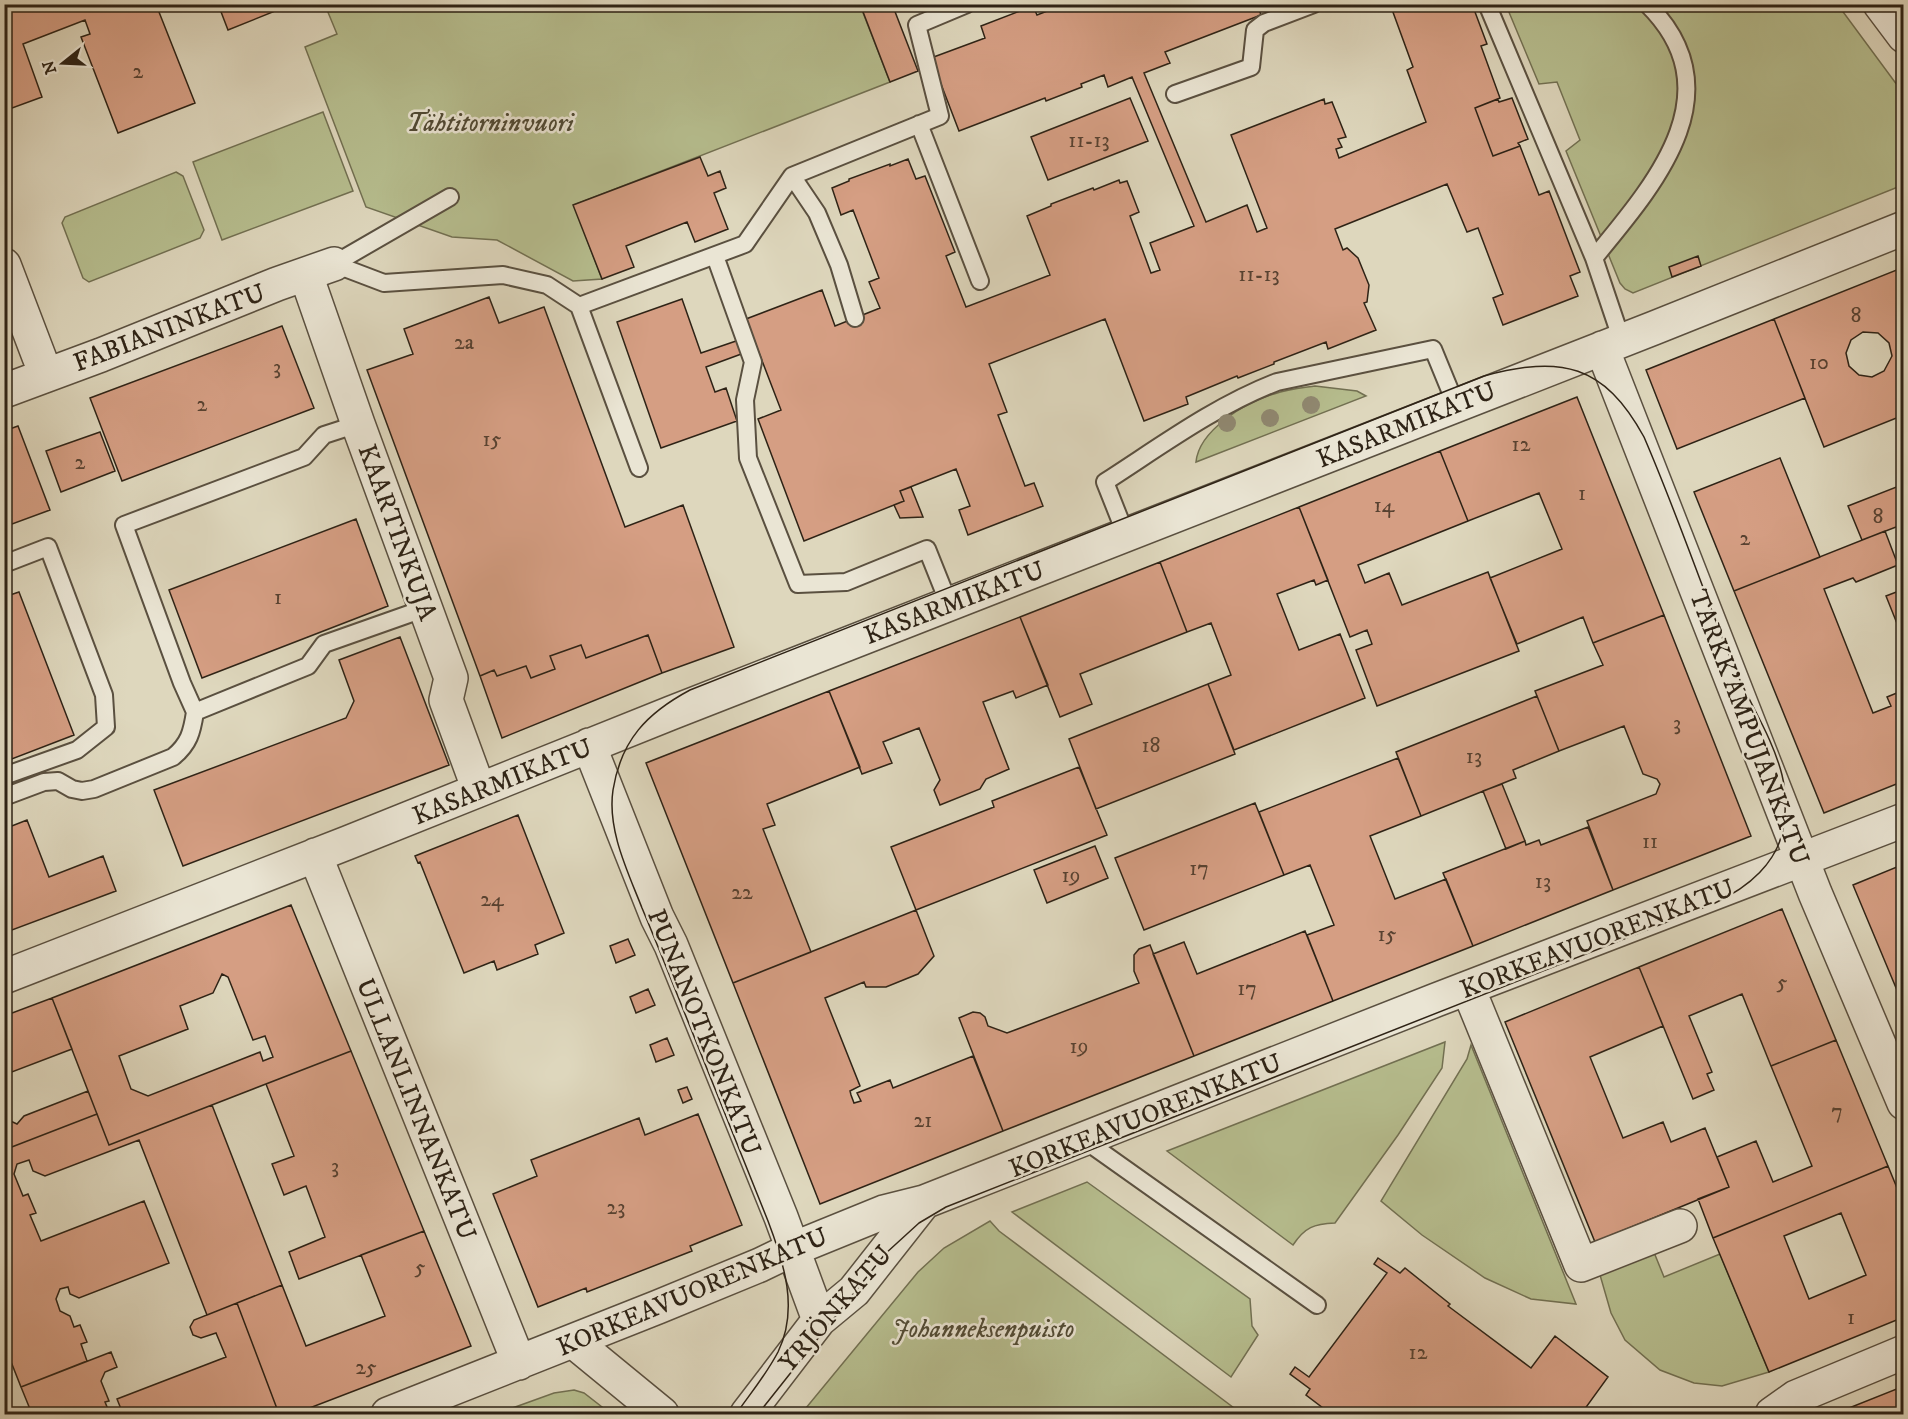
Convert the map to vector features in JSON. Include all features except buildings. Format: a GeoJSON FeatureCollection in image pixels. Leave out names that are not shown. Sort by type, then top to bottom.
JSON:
{"type":"FeatureCollection","features":[{"type":"Feature","properties":{"kind":"street"},"geometry":{"type":"LineString","coordinates":[[1880,4],[1904,36]]}},
{"type":"Feature","properties":{"kind":"street","name":"KASARMIKATU"},"geometry":{"type":"LineString","coordinates":[[4,977],[1904,228]]}},
{"type":"Feature","properties":{"kind":"street"},"geometry":{"type":"LineString","coordinates":[[4,266],[46,375]]}},
{"type":"Feature","properties":{"kind":"street","name":"FABIANINKATU"},"geometry":{"type":"LineString","coordinates":[[4,391],[320,270]]}},
{"type":"Feature","properties":{"kind":"street","name":"KAARTINKUJA"},"geometry":{"type":"LineString","coordinates":[[320,270],[358,424],[451,678],[446,700],[479,790]]}},
{"type":"Feature","properties":{"kind":"street","name":"TARKK'AMPUJANKATU"},"geometry":{"type":"LineString","coordinates":[[1612,344],[1801,858],[1904,1104]]}},
{"type":"Feature","properties":{"kind":"street","name":"PUNANOTKONKATU"},"geometry":{"type":"LineString","coordinates":[[589,745],[793,1249],[819,1320]]}},
{"type":"Feature","properties":{"kind":"street","name":"KORKEAVUORENKATU"},"geometry":{"type":"LineString","coordinates":[[388,1414],[740,1273],[884,1212],[924,1202],[1801,858],[1904,820]]}},
{"type":"Feature","properties":{"kind":"street","name":"ULLANLINNANKATU"},"geometry":{"type":"LineString","coordinates":[[315,855],[519,1363]]}},
{"type":"Feature","properties":{"kind":"street"},"geometry":{"type":"LineString","coordinates":[[1468,988],[1581,1265],[1680,1226]]}},
{"type":"Feature","properties":{"kind":"street","name":"YRJÖNKATU"},"geometry":{"type":"LineString","coordinates":[[747,1414],[819,1320],[854,1291],[924,1202]]}},
{"type":"Feature","properties":{"kind":"street"},"geometry":{"type":"LineString","coordinates":[[573,1341],[662,1414]]}},
{"type":"Feature","properties":{"kind":"street"},"geometry":{"type":"LineString","coordinates":[[1772,1414],[1796,1397],[1904,1352]]}},
{"type":"Feature","properties":{"kind":"lane"},"geometry":{"type":"LineString","coordinates":[[579,306],[745,244],[792,176],[940,116],[917,25],[967,4]]}},
{"type":"Feature","properties":{"kind":"lane"},"geometry":{"type":"LineString","coordinates":[[1175,94],[1251,67],[1255,30],[1264,23],[1314,4]]}},
{"type":"Feature","properties":{"kind":"lane"},"geometry":{"type":"LineString","coordinates":[[1487,4],[1594,258],[1610,309],[1612,344]]}},
{"type":"Feature","properties":{"kind":"lane"},"geometry":{"type":"LineString","coordinates":[[1594,258],[1655,179],[1674,145],[1685,108],[1688,90],[1684,65],[1675,40],[1647,4]]}},
{"type":"Feature","properties":{"kind":"lane"},"geometry":{"type":"LineString","coordinates":[[920,124],[980,280]]}},
{"type":"Feature","properties":{"kind":"lane"},"geometry":{"type":"LineString","coordinates":[[792,176],[817,213],[839,265],[855,318]]}},
{"type":"Feature","properties":{"kind":"lane"},"geometry":{"type":"LineString","coordinates":[[320,270],[450,197]]}},
{"type":"Feature","properties":{"kind":"lane"},"geometry":{"type":"LineString","coordinates":[[715,255],[753,362],[745,400],[748,458],[798,584],[846,582],[927,549],[949,604]]}},
{"type":"Feature","properties":{"kind":"lane"},"geometry":{"type":"LineString","coordinates":[[320,270],[384,283],[503,275],[547,285],[579,306],[639,468]]}},
{"type":"Feature","properties":{"kind":"lane"},"geometry":{"type":"LineString","coordinates":[[1126,535],[1105,482],[1254,390],[1277,382],[1433,349],[1456,405]]}},
{"type":"Feature","properties":{"kind":"lane"},"geometry":{"type":"LineString","coordinates":[[4,797],[51,781],[58,781],[72,789],[82,791],[94,789],[173,757],[182,750],[193,730],[195,712],[182,683],[124,525],[304,457],[324,435],[358,424]]}},
{"type":"Feature","properties":{"kind":"lane"},"geometry":{"type":"LineString","coordinates":[[4,564],[48,547],[104,695],[106,727],[77,750],[4,776]]}},
{"type":"Feature","properties":{"kind":"lane"},"geometry":{"type":"LineString","coordinates":[[195,712],[308,666],[324,644],[426,608]]}},
{"type":"Feature","properties":{"kind":"lane"},"geometry":{"type":"LineString","coordinates":[[1083,1139],[1317,1305]]}},
{"type":"Feature","properties":{"kind":"green space","name":"Tähtitorninvuori"},"geometry":{"type":"Polygon","coordinates":[[[325,5],[860,5],[890,82],[574,205],[602,279],[573,281],[497,240],[452,237],[366,207],[305,47],[337,34],[325,5]]]}},
{"type":"Feature","properties":{"kind":"green space"},"geometry":{"type":"Polygon","coordinates":[[[1506,5],[1838,5],[1903,93],[1903,185],[1633,293],[1620,283],[1566,151],[1580,140],[1557,82],[1539,84],[1506,5]]]}},
{"type":"Feature","properties":{"kind":"green space"},"geometry":{"type":"Polygon","coordinates":[[[323,112],[353,191],[222,240],[193,162],[323,112]]]}},
{"type":"Feature","properties":{"kind":"green space"},"geometry":{"type":"Polygon","coordinates":[[[176,172],[183,176],[204,230],[200,238],[89,282],[83,278],[62,223],[65,217],[176,172]]]}},
{"type":"Feature","properties":{"kind":"green space"},"geometry":{"type":"Polygon","coordinates":[[[1315,386],[1357,391],[1366,396],[1196,462],[1199,450],[1206,439],[1226,419],[1238,411],[1279,392],[1315,386]]]}},
{"type":"Feature","properties":{"kind":"green space"},"geometry":{"type":"Polygon","coordinates":[[[1445,1042],[1442,1068],[1398,1135],[1335,1223],[1321,1224],[1306,1230],[1293,1245],[1167,1151],[1445,1042]]]}},
{"type":"Feature","properties":{"kind":"green space"},"geometry":{"type":"Polygon","coordinates":[[[1471,1045],[1576,1304],[1531,1299],[1485,1278],[1422,1235],[1381,1201],[1467,1059],[1471,1045]]]}},
{"type":"Feature","properties":{"kind":"green space"},"geometry":{"type":"Polygon","coordinates":[[[1087,1182],[1250,1299],[1252,1326],[1258,1335],[1231,1377],[1012,1212],[1087,1182]]]}},
{"type":"Feature","properties":{"kind":"green space","name":"Johanneksenpuisto"},"geometry":{"type":"Polygon","coordinates":[[[990,1221],[999,1231],[1242,1414],[801,1414],[918,1272],[944,1248],[990,1221]]]}},
{"type":"Feature","properties":{"kind":"green space"},"geometry":{"type":"Polygon","coordinates":[[[1651,1245],[1664,1277],[1720,1254],[1769,1372],[1722,1386],[1694,1383],[1660,1370],[1625,1340],[1611,1313],[1598,1268],[1651,1245]]]}},
{"type":"Feature","properties":{"kind":"green space"},"geometry":{"type":"Polygon","coordinates":[[[574,1390],[584,1393],[611,1414],[496,1414],[554,1393],[574,1390]]]}},
{"type":"Feature","properties":{"kind":"tram line"},"geometry":{"type":"LineString","coordinates":[[736,1414],[778,1352],[788,1319],[787,1286],[768,1221],[620,850],[613,820],[613,790],[622,757],[638,730],[661,708],[690,690],[1484,376],[1536,366],[1558,367],[1578,371],[1596,380],[1613,394],[1629,413],[1644,437],[1732,662],[1778,760],[1784,787],[1785,818],[1776,851],[1760,873],[1739,890],[1715,903],[946,1207],[919,1223],[885,1254],[758,1414]]}}]}
